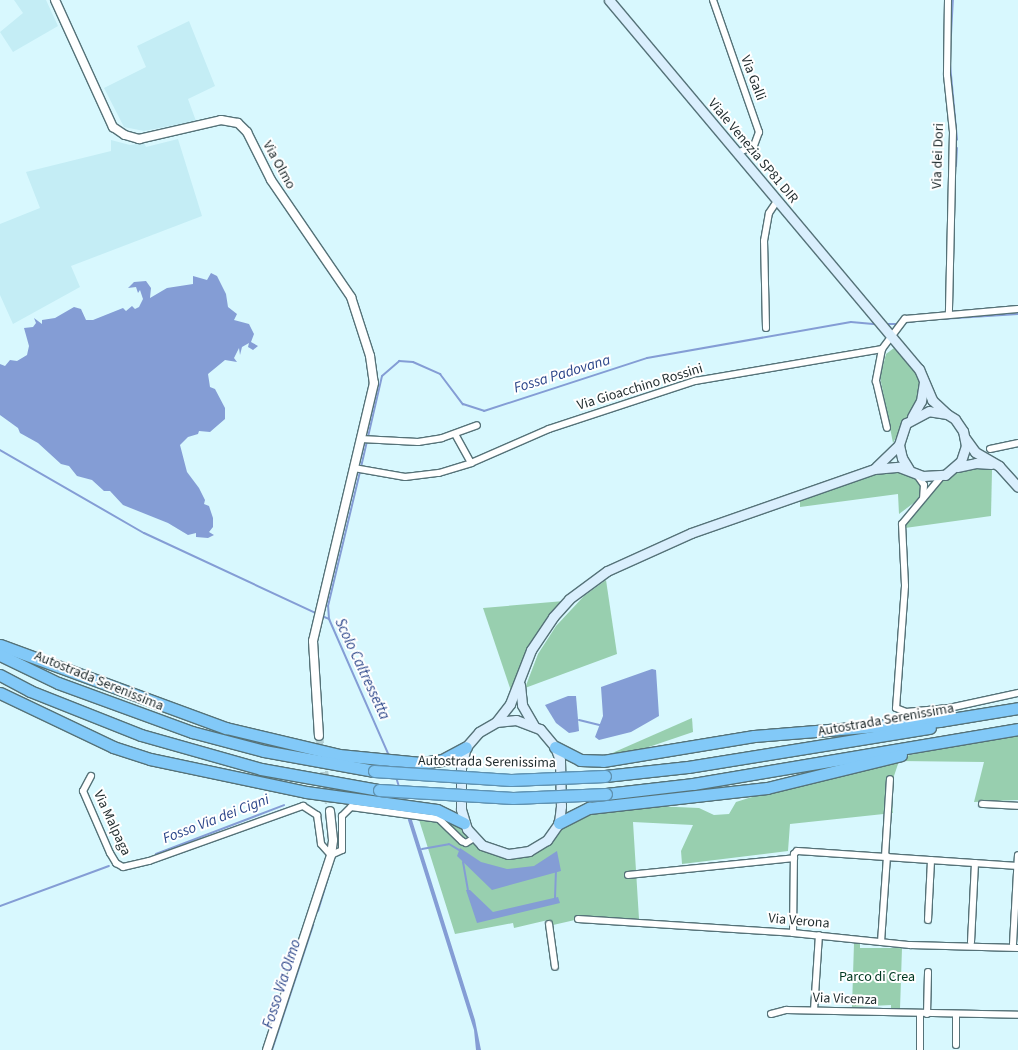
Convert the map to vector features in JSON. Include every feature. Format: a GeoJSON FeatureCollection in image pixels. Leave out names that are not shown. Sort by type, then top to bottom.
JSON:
{"type":"FeatureCollection","features":[{"type":"Feature","properties":{"kind":"highway"},"geometry":{"type":"LineString","coordinates":[[0,645],[226,728],[340,755],[373,765],[442,760],[466,747]]}},
{"type":"Feature","properties":{"kind":"highway","name":"Autostrada Serenissima"},"geometry":{"type":"LineString","coordinates":[[0,655],[58,684],[192,732],[272,753],[511,780],[605,776],[697,766],[1018,713]]}},
{"type":"Feature","properties":{"kind":"highway"},"geometry":{"type":"LineString","coordinates":[[0,675],[30,691],[141,735],[261,769],[379,790],[513,798],[606,794],[702,782],[1018,729]]}},
{"type":"Feature","properties":{"kind":"highway"},"geometry":{"type":"LineString","coordinates":[[0,693],[113,747],[150,758],[306,792],[398,809],[420,812],[446,812],[464,823]]}},
{"type":"Feature","properties":{"kind":"highway"},"geometry":{"type":"LineString","coordinates":[[555,747],[580,760],[603,761],[754,736],[939,721],[1018,708]]}},
{"type":"Feature","properties":{"kind":"highway"},"geometry":{"type":"LineString","coordinates":[[559,823],[589,808],[767,788],[925,750],[960,739]]}},
{"type":"Feature","properties":{"kind":"main road","name":"Viale Venezia SP81 DIR"},"geometry":{"type":"LineString","coordinates":[[609,0],[919,369],[932,400],[947,414]]}},
{"type":"Feature","properties":{"kind":"main road"},"geometry":{"type":"LineString","coordinates":[[912,471],[902,458],[899,444],[902,430],[921,401],[924,382]]}},
{"type":"Feature","properties":{"kind":"main road"},"geometry":{"type":"LineString","coordinates":[[911,418],[929,411],[947,414],[958,423],[965,438],[976,452],[999,466],[1018,487]]}},
{"type":"Feature","properties":{"kind":"main road"},"geometry":{"type":"LineString","coordinates":[[957,467],[964,454],[965,438]]}},
{"type":"Feature","properties":{"kind":"main road"},"geometry":{"type":"LineString","coordinates":[[874,469],[899,444]]}},
{"type":"Feature","properties":{"kind":"main road"},"geometry":{"type":"LineString","coordinates":[[522,671],[520,699],[534,726],[555,747],[561,768],[559,823],[542,845],[522,853],[494,852],[474,838],[464,823],[461,768],[466,747],[478,732],[496,722],[510,704],[522,671],[553,617],[569,599],[607,571],[691,533],[874,469],[893,466],[932,478],[941,477],[957,467],[982,462],[999,466]]}},
{"type":"Feature","properties":{"kind":"main road"},"geometry":{"type":"LineString","coordinates":[[496,722],[516,720],[534,726]]}},
{"type":"Feature","properties":{"kind":"street","name":"Via Olmo"},"geometry":{"type":"LineString","coordinates":[[55,0],[108,118],[121,133],[134,138],[149,138],[225,120],[238,122],[247,132],[271,180],[351,297],[375,377],[365,440],[358,468]]}},
{"type":"Feature","properties":{"kind":"street","name":"Via Galli"},"geometry":{"type":"LineString","coordinates":[[713,0],[759,132],[754,146],[737,153]]}},
{"type":"Feature","properties":{"kind":"street","name":"Via dei Dori"},"geometry":{"type":"LineString","coordinates":[[948,0],[946,66],[953,132],[949,313]]}},
{"type":"Feature","properties":{"kind":"street"},"geometry":{"type":"LineString","coordinates":[[766,328],[764,241],[769,213],[777,200]]}},
{"type":"Feature","properties":{"kind":"street"},"geometry":{"type":"LineString","coordinates":[[887,428],[876,381],[882,349],[900,324],[949,313],[1018,309]]}},
{"type":"Feature","properties":{"kind":"street","name":"Via Gioacchino Rossini"},"geometry":{"type":"LineString","coordinates":[[358,468],[420,476],[471,464],[550,429],[695,381],[882,349]]}},
{"type":"Feature","properties":{"kind":"street"},"geometry":{"type":"LineString","coordinates":[[365,440],[418,442],[455,434],[477,425]]}},
{"type":"Feature","properties":{"kind":"street"},"geometry":{"type":"LineString","coordinates":[[455,434],[471,464]]}},
{"type":"Feature","properties":{"kind":"street"},"geometry":{"type":"LineString","coordinates":[[990,449],[1018,443]]}},
{"type":"Feature","properties":{"kind":"street"},"geometry":{"type":"LineString","coordinates":[[319,736],[312,654],[320,609],[358,468]]}},
{"type":"Feature","properties":{"kind":"street"},"geometry":{"type":"LineString","coordinates":[[912,471],[924,485],[923,500]]}},
{"type":"Feature","properties":{"kind":"street"},"geometry":{"type":"LineString","coordinates":[[941,477],[923,500],[906,515],[902,524],[905,586],[896,708],[906,712],[949,708],[1018,693]]}},
{"type":"Feature","properties":{"kind":"street","name":"Via Malpaga"},"geometry":{"type":"LineString","coordinates":[[91,776],[83,791],[101,835],[119,866],[149,861],[303,806],[317,815],[321,844],[331,855]]}},
{"type":"Feature","properties":{"kind":"street"},"geometry":{"type":"LineString","coordinates":[[881,942],[890,779]]}},
{"type":"Feature","properties":{"kind":"street"},"geometry":{"type":"LineString","coordinates":[[982,804],[1018,806]]}},
{"type":"Feature","properties":{"kind":"street"},"geometry":{"type":"LineString","coordinates":[[331,855],[338,854],[343,848],[342,816],[347,809],[398,809]]}},
{"type":"Feature","properties":{"kind":"street"},"geometry":{"type":"LineString","coordinates":[[267,1050],[331,855],[333,840],[330,811]]}},
{"type":"Feature","properties":{"kind":"street"},"geometry":{"type":"LineString","coordinates":[[420,812],[439,819],[466,843],[474,838]]}},
{"type":"Feature","properties":{"kind":"street"},"geometry":{"type":"LineString","coordinates":[[793,933],[794,858],[796,851],[1018,866]]}},
{"type":"Feature","properties":{"kind":"street"},"geometry":{"type":"LineString","coordinates":[[1015,946],[1018,855]]}},
{"type":"Feature","properties":{"kind":"street"},"geometry":{"type":"LineString","coordinates":[[628,874],[794,858]]}},
{"type":"Feature","properties":{"kind":"street"},"geometry":{"type":"LineString","coordinates":[[928,920],[932,860]]}},
{"type":"Feature","properties":{"kind":"street"},"geometry":{"type":"LineString","coordinates":[[971,942],[975,863]]}},
{"type":"Feature","properties":{"kind":"street","name":"Via Verona"},"geometry":{"type":"LineString","coordinates":[[578,919],[793,933],[881,942],[1015,946]]}},
{"type":"Feature","properties":{"kind":"street"},"geometry":{"type":"LineString","coordinates":[[549,924],[555,967]]}},
{"type":"Feature","properties":{"kind":"street"},"geometry":{"type":"LineString","coordinates":[[814,1010],[819,935]]}},
{"type":"Feature","properties":{"kind":"street"},"geometry":{"type":"LineString","coordinates":[[928,972],[928,1014]]}},
{"type":"Feature","properties":{"kind":"street","name":"Via Vicenza"},"geometry":{"type":"LineString","coordinates":[[771,1014],[782,1010],[814,1010],[956,1015],[1018,1015]]}},
{"type":"Feature","properties":{"kind":"street"},"geometry":{"type":"LineString","coordinates":[[920,1014],[920,1050]]}},
{"type":"Feature","properties":{"kind":"street"},"geometry":{"type":"LineString","coordinates":[[956,1015],[956,1044]]}},
{"type":"Feature","properties":{"kind":"shaded area"},"geometry":{"type":"Polygon","coordinates":[[[14,0],[46,0],[58,26],[13,52],[0,32],[23,13],[14,0]]]}},
{"type":"Feature","properties":{"kind":"shaded area"},"geometry":{"type":"Polygon","coordinates":[[[189,21],[215,86],[188,99],[196,121],[144,131],[124,127],[104,88],[146,67],[137,46],[189,21]]]}},
{"type":"Feature","properties":{"kind":"shaded area"},"geometry":{"type":"Polygon","coordinates":[[[178,139],[202,216],[71,266],[80,287],[13,324],[0,295],[0,224],[40,208],[26,172],[111,151],[111,140],[130,145],[144,143],[146,147],[178,139]]]}},
{"type":"Feature","properties":{"kind":"green space"},"geometry":{"type":"Polygon","coordinates":[[[894,348],[901,350],[917,369],[922,389],[893,443],[880,377],[886,354],[894,348]]]}},
{"type":"Feature","properties":{"kind":"green space"},"geometry":{"type":"Polygon","coordinates":[[[970,465],[989,467],[992,470],[991,516],[905,528],[905,522],[938,482],[970,465]]]}},
{"type":"Feature","properties":{"kind":"green space"},"geometry":{"type":"Polygon","coordinates":[[[894,468],[918,478],[923,492],[919,499],[899,514],[898,494],[800,507],[800,498],[894,468]]]}},
{"type":"Feature","properties":{"kind":"green space"},"geometry":{"type":"Polygon","coordinates":[[[606,580],[617,654],[525,688],[538,654],[556,626],[584,596],[606,580]]]}},
{"type":"Feature","properties":{"kind":"green space"},"geometry":{"type":"Polygon","coordinates":[[[564,601],[511,691],[483,608],[564,601]]]}},
{"type":"Feature","properties":{"kind":"green space"},"geometry":{"type":"Polygon","coordinates":[[[692,718],[693,732],[634,752],[610,754],[692,718]]]}},
{"type":"Feature","properties":{"kind":"green space"},"geometry":{"type":"Polygon","coordinates":[[[1018,735],[1018,800],[974,802],[984,762],[899,761],[891,785],[893,813],[790,824],[788,851],[682,864],[681,851],[693,825],[633,822],[639,919],[588,917],[553,925],[548,920],[514,928],[513,923],[455,934],[415,807],[452,817],[476,842],[512,856],[563,825],[578,812],[653,806],[699,808],[714,815],[729,814],[736,802],[768,792],[914,754],[1018,735]]]}},
{"type":"Feature","properties":{"kind":"green space","name":"Parco di Crea"},"geometry":{"type":"Polygon","coordinates":[[[854,943],[860,944],[860,948],[902,948],[900,1009],[891,1008],[891,1005],[852,1007],[854,943]]]}},
{"type":"Feature","properties":{"kind":"water"},"geometry":{"type":"Polygon","coordinates":[[[211,273],[217,276],[226,294],[228,307],[237,314],[234,320],[249,324],[254,334],[251,342],[258,346],[253,350],[248,347],[249,343],[242,347],[240,355],[239,348],[234,358],[237,362],[225,360],[208,374],[210,387],[215,389],[225,408],[225,419],[210,432],[199,431],[198,434],[188,437],[180,445],[187,472],[199,488],[205,500],[204,504],[209,506],[213,518],[213,527],[209,532],[214,535],[208,538],[196,537],[196,533],[188,535],[168,523],[123,505],[110,491],[104,491],[92,480],[77,476],[69,466],[61,464],[38,443],[20,433],[18,428],[0,415],[0,364],[5,366],[10,360],[17,361],[27,355],[29,346],[24,328],[33,327],[36,323],[34,318],[42,324],[42,320],[55,318],[74,307],[81,309],[86,320],[93,320],[123,308],[126,311],[132,306],[135,309],[139,307],[143,299],[140,290],[138,293],[136,287],[128,288],[134,282],[146,281],[151,288],[150,298],[167,288],[193,284],[193,276],[207,280],[211,273]]]}},
{"type":"Feature","properties":{"kind":"water"},"geometry":{"type":"Polygon","coordinates":[[[652,669],[656,670],[659,716],[631,732],[599,740],[595,737],[603,716],[601,687],[652,669]]]}},
{"type":"Feature","properties":{"kind":"water"},"geometry":{"type":"Polygon","coordinates":[[[568,696],[576,696],[579,731],[569,733],[556,723],[545,705],[568,696]]]}},
{"type":"Feature","properties":{"kind":"water"},"geometry":{"type":"Polygon","coordinates":[[[407,817],[411,817],[475,1020],[481,1050],[476,1050],[474,1030],[407,817]]]}},
{"type":"Feature","properties":{"kind":"water"},"geometry":{"type":"Polygon","coordinates":[[[460,848],[481,862],[507,869],[534,866],[557,851],[561,871],[492,890],[457,856],[460,848]]]}},
{"type":"Feature","properties":{"kind":"water"},"geometry":{"type":"Polygon","coordinates":[[[466,890],[470,890],[493,912],[558,897],[560,903],[477,923],[466,890]]]}},
{"type":"Feature","properties":{"kind":"waterway"},"geometry":{"type":"LineString","coordinates":[[951,35],[953,0]]}},
{"type":"Feature","properties":{"kind":"waterway"},"geometry":{"type":"LineString","coordinates":[[950,64],[957,140]]}},
{"type":"Feature","properties":{"kind":"waterway"},"geometry":{"type":"LineString","coordinates":[[956,166],[957,148]]}},
{"type":"Feature","properties":{"kind":"waterway","name":"Fossa Padovana"},"geometry":{"type":"LineString","coordinates":[[941,319],[1018,314]]}},
{"type":"Feature","properties":{"kind":"waterway","name":"Fossa Padovana"},"geometry":{"type":"LineString","coordinates":[[903,323],[916,321]]}},
{"type":"Feature","properties":{"kind":"waterway","name":"Fossa Padovana"},"geometry":{"type":"LineString","coordinates":[[361,467],[382,376],[399,361],[413,362],[440,374],[463,404],[484,411],[647,358],[851,322],[876,324]]}},
{"type":"Feature","properties":{"kind":"waterway","name":"Fossa Padovana"},"geometry":{"type":"LineString","coordinates":[[886,324],[899,324]]}},
{"type":"Feature","properties":{"kind":"waterway","name":"Scolo Caltressetta"},"geometry":{"type":"LineString","coordinates":[[0,450],[144,533],[318,614]]}},
{"type":"Feature","properties":{"kind":"waterway","name":"Fossa Padovana"},"geometry":{"type":"LineString","coordinates":[[329,619],[328,606],[360,472]]}},
{"type":"Feature","properties":{"kind":"waterway","name":"Scolo Caltressetta"},"geometry":{"type":"LineString","coordinates":[[322,616],[329,619],[389,756]]}},
{"type":"Feature","properties":{"kind":"waterway"},"geometry":{"type":"LineString","coordinates":[[579,720],[599,725]]}},
{"type":"Feature","properties":{"kind":"waterway","name":"Scolo Caltressetta"},"geometry":{"type":"LineString","coordinates":[[396,777],[399,787]]}},
{"type":"Feature","properties":{"kind":"waterway","name":"Fosso Via dei Cigni"},"geometry":{"type":"LineString","coordinates":[[156,854],[284,805]]}},
{"type":"Feature","properties":{"kind":"waterway"},"geometry":{"type":"LineString","coordinates":[[422,849],[449,844],[459,850]]}},
{"type":"Feature","properties":{"kind":"waterway"},"geometry":{"type":"LineString","coordinates":[[463,862],[468,890]]}},
{"type":"Feature","properties":{"kind":"waterway","name":"Fosso Via dei Cigni"},"geometry":{"type":"LineString","coordinates":[[0,906],[109,866]]}},
{"type":"Feature","properties":{"kind":"waterway","name":"Fosso Via Olmo"},"geometry":{"type":"LineString","coordinates":[[318,911],[331,868]]}},
{"type":"Feature","properties":{"kind":"waterway"},"geometry":{"type":"LineString","coordinates":[[555,898],[556,872]]}},
{"type":"Feature","properties":{"kind":"waterway","name":"Fosso Via Olmo"},"geometry":{"type":"LineString","coordinates":[[272,1050],[313,925]]}},
{"type":"Feature","properties":{"kind":"tunnel"},"geometry":{"type":"LineString","coordinates":[[319,736],[330,811]]}}]}
